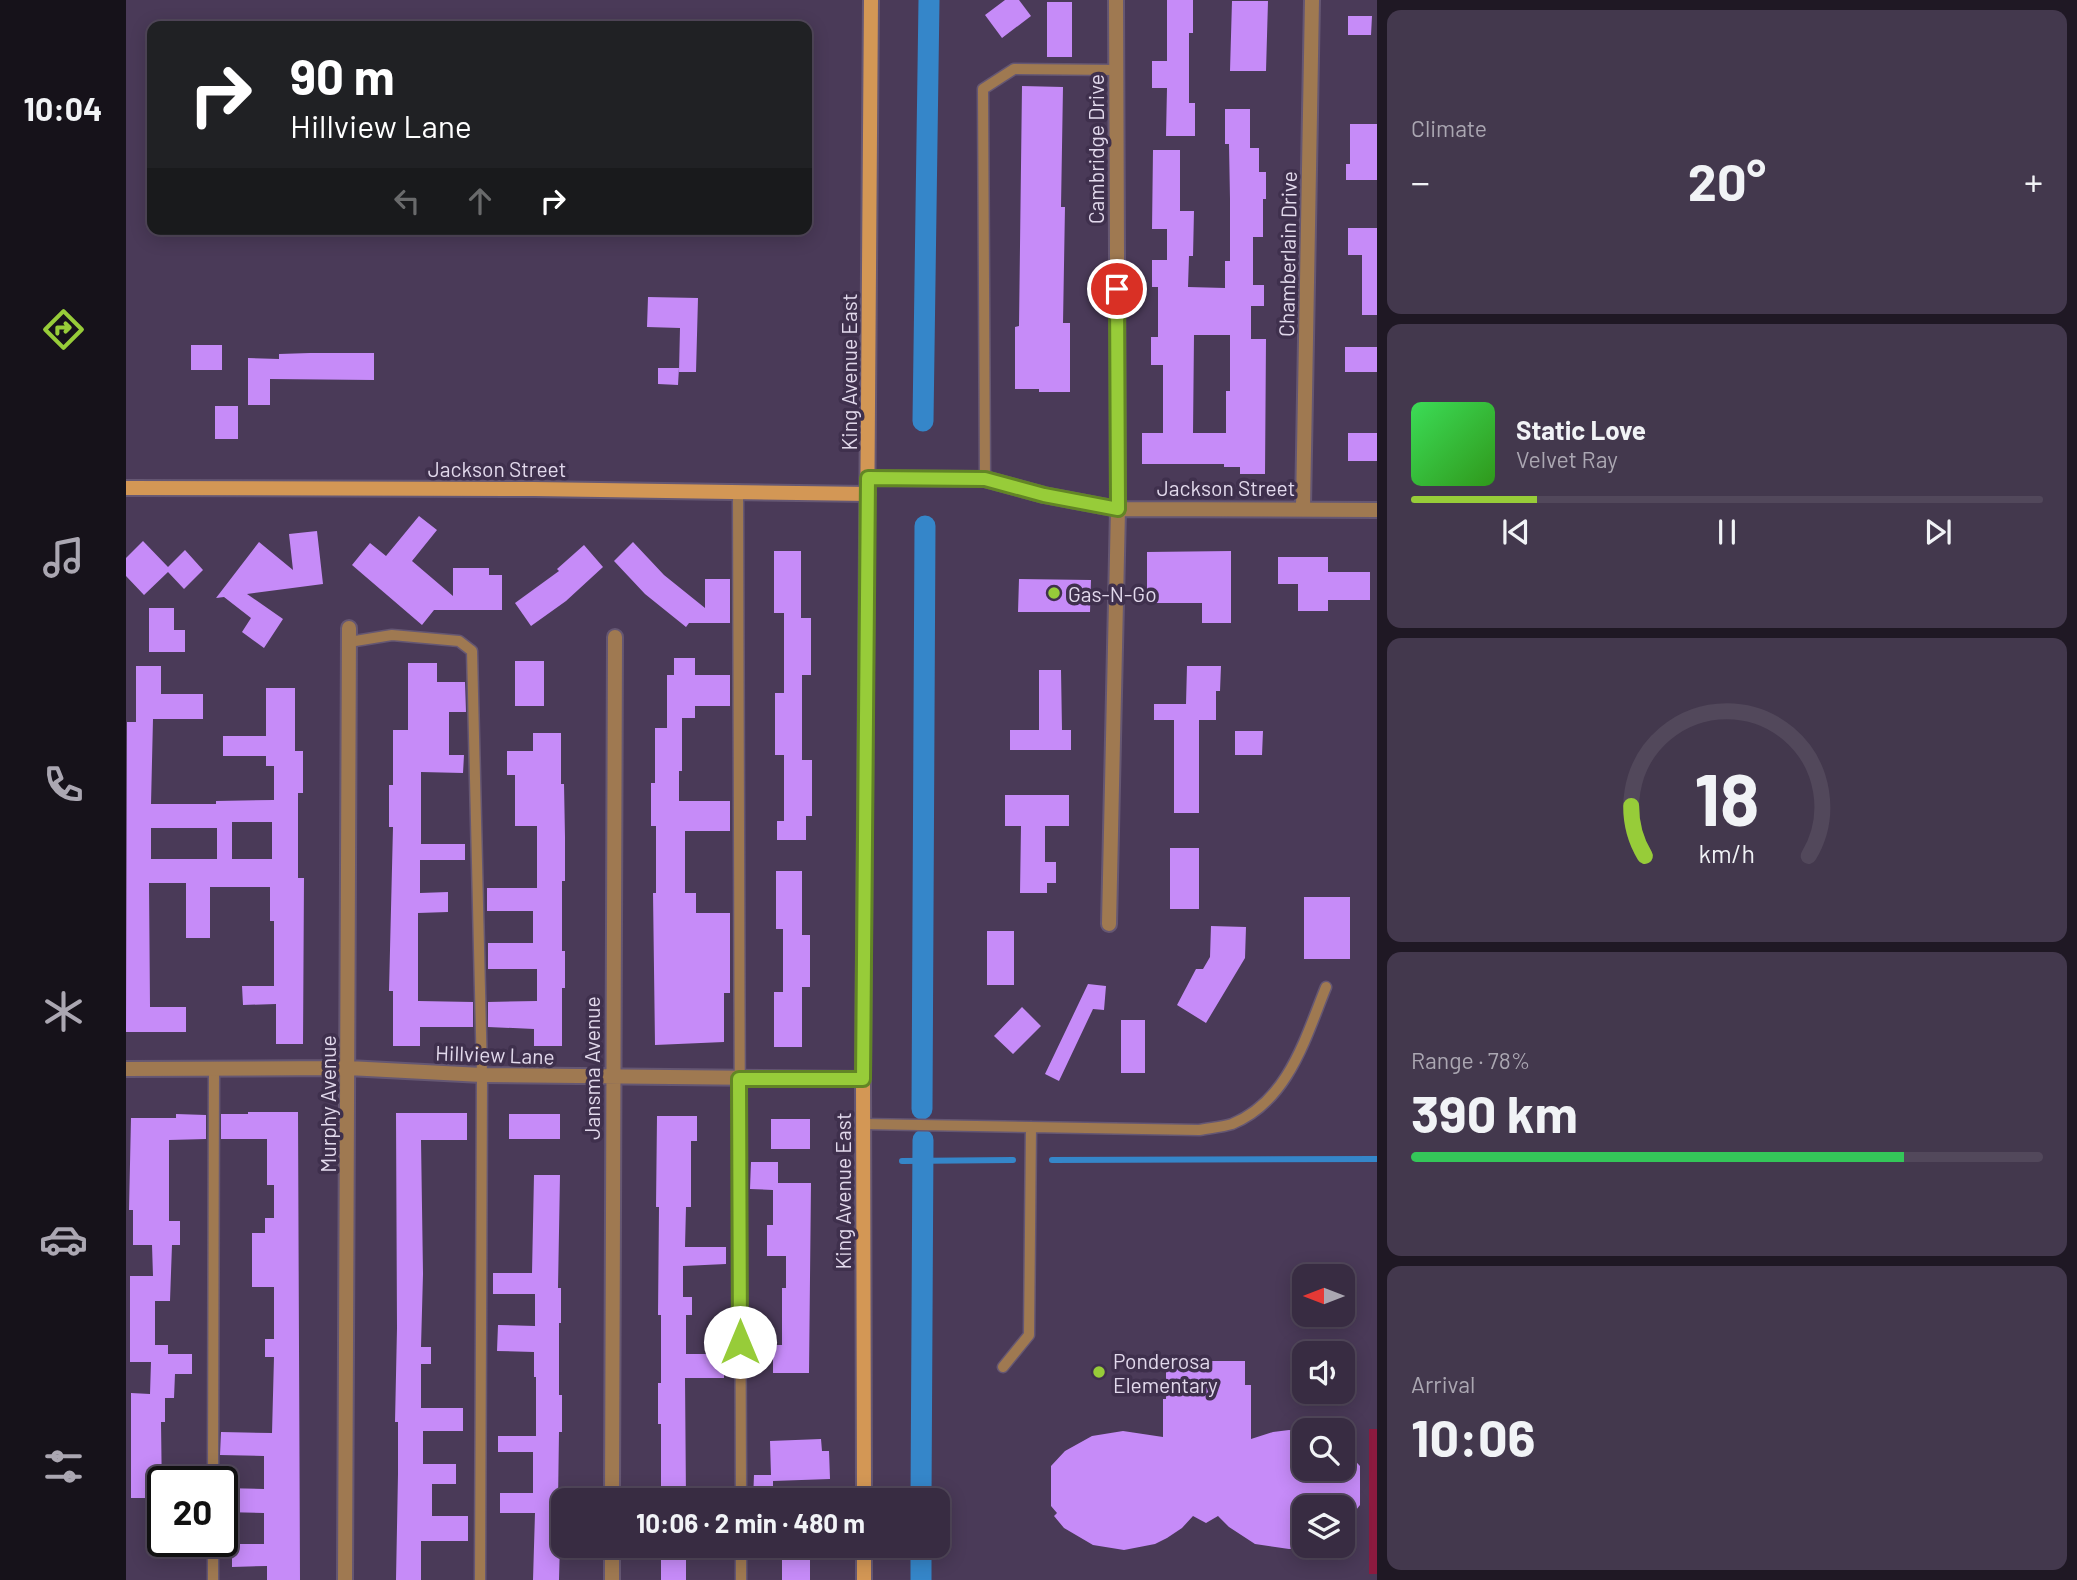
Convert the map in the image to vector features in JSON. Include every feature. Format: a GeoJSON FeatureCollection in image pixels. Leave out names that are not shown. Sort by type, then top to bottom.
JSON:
{"type":"FeatureCollection","features":[{"type":"Feature","properties":{"kind":"main road","name":"King Avenue East"},"geometry":{"type":"LineString","coordinates":[[864,1488],[863,1079],[871,0]]}},
{"type":"Feature","properties":{"kind":"main road","name":"Jackson Street"},"geometry":{"type":"LineString","coordinates":[[126,488],[520,489],[868,494]]}},
{"type":"Feature","properties":{"kind":"main road"},"geometry":{"type":"LineString","coordinates":[[864,1558],[864,1580]]}},
{"type":"Feature","properties":{"kind":"street","name":"Cambridge Drive"},"geometry":{"type":"LineString","coordinates":[[1109,924],[1118,509],[1116,0]]}},
{"type":"Feature","properties":{"kind":"street","name":"Chamberlain Drive"},"geometry":{"type":"LineString","coordinates":[[1303,508],[1312,0]]}},
{"type":"Feature","properties":{"kind":"street","name":"Jackson Street"},"geometry":{"type":"LineString","coordinates":[[868,478],[985,479],[1044,495],[1118,509],[1377,510]]}},
{"type":"Feature","properties":{"kind":"street","name":"Murphy Avenue"},"geometry":{"type":"LineString","coordinates":[[345,1580],[349,635]]}},
{"type":"Feature","properties":{"kind":"street","name":"Jansma Avenue"},"geometry":{"type":"LineString","coordinates":[[612,1488],[615,637]]}},
{"type":"Feature","properties":{"kind":"street","name":"Hillview Lane"},"geometry":{"type":"LineString","coordinates":[[126,1069],[348,1068],[482,1076],[863,1079]]}},
{"type":"Feature","properties":{"kind":"street"},"geometry":{"type":"LineString","coordinates":[[612,1558],[612,1580]]}},
{"type":"Feature","properties":{"kind":"lane"},"geometry":{"type":"LineString","coordinates":[[985,479],[983,89],[1014,69],[1116,70]]}},
{"type":"Feature","properties":{"kind":"lane"},"geometry":{"type":"LineString","coordinates":[[738,492],[741,1488]]}},
{"type":"Feature","properties":{"kind":"lane"},"geometry":{"type":"LineString","coordinates":[[349,635],[393,635],[459,641],[472,651],[482,1076],[480,1580]]}},
{"type":"Feature","properties":{"kind":"lane"},"geometry":{"type":"LineString","coordinates":[[863,1124],[1199,1130],[1230,1125],[1255,1112],[1275,1094],[1294,1065],[1326,987]]}},
{"type":"Feature","properties":{"kind":"lane"},"geometry":{"type":"LineString","coordinates":[[213,1466],[214,1068]]}},
{"type":"Feature","properties":{"kind":"lane"},"geometry":{"type":"LineString","coordinates":[[1003,1367],[1029,1335],[1031,1127]]}},
{"type":"Feature","properties":{"kind":"lane"},"geometry":{"type":"LineString","coordinates":[[213,1557],[213,1580]]}},
{"type":"Feature","properties":{"kind":"lane"},"geometry":{"type":"LineString","coordinates":[[741,1558],[741,1580]]}},
{"type":"Feature","properties":{"kind":"shaded area"},"geometry":{"type":"Polygon","coordinates":[[[1369,1429],[1377,1429],[1377,1574],[1369,1574],[1369,1429]]]}},
{"type":"Feature","properties":{"kind":"building"},"geometry":{"type":"Polygon","coordinates":[[[1005,0],[1019,0],[1031,16],[1002,38],[985,15],[1005,0]]]}},
{"type":"Feature","properties":{"kind":"building"},"geometry":{"type":"Polygon","coordinates":[[[1167,0],[1193,0],[1193,33],[1189,33],[1189,103],[1195,103],[1195,136],[1166,136],[1167,88],[1152,88],[1152,61],[1167,61],[1167,0]]]}},
{"type":"Feature","properties":{"kind":"building"},"geometry":{"type":"Polygon","coordinates":[[[1232,1],[1268,1],[1266,71],[1230,71],[1232,1]]]}},
{"type":"Feature","properties":{"kind":"building"},"geometry":{"type":"Polygon","coordinates":[[[1047,2],[1072,2],[1072,57],[1047,57],[1047,2]]]}},
{"type":"Feature","properties":{"kind":"building"},"geometry":{"type":"Polygon","coordinates":[[[1348,16],[1372,16],[1371,35],[1348,35],[1348,16]]]}},
{"type":"Feature","properties":{"kind":"building"},"geometry":{"type":"Polygon","coordinates":[[[1022,86],[1063,87],[1063,323],[1070,323],[1070,392],[1015,389],[1015,327],[1019,326],[1022,86]]]}},
{"type":"Feature","properties":{"kind":"building"},"geometry":{"type":"Polygon","coordinates":[[[1225,109],[1250,109],[1250,148],[1259,148],[1259,172],[1266,172],[1263,237],[1253,237],[1253,285],[1264,285],[1264,306],[1251,306],[1251,339],[1266,339],[1265,474],[1240,474],[1240,467],[1224,467],[1224,464],[1142,464],[1142,433],[1163,433],[1163,365],[1151,365],[1151,337],[1158,337],[1158,287],[1152,287],[1152,260],[1167,260],[1167,229],[1152,229],[1153,150],[1180,150],[1180,211],[1194,211],[1193,256],[1189,256],[1188,287],[1225,288],[1225,261],[1230,261],[1230,199],[1229,144],[1225,144],[1225,109]],[[1194,335],[1193,433],[1226,433],[1226,391],[1230,391],[1230,335],[1194,335]]]}},
{"type":"Feature","properties":{"kind":"building"},"geometry":{"type":"Polygon","coordinates":[[[1350,124],[1377,124],[1377,180],[1346,180],[1346,164],[1350,164],[1350,124]]]}},
{"type":"Feature","properties":{"kind":"building"},"geometry":{"type":"Polygon","coordinates":[[[1348,228],[1377,228],[1377,315],[1362,315],[1362,255],[1348,255],[1348,228]]]}},
{"type":"Feature","properties":{"kind":"building"},"geometry":{"type":"Polygon","coordinates":[[[648,297],[698,298],[696,372],[679,372],[680,328],[647,327],[648,297]]]}},
{"type":"Feature","properties":{"kind":"building"},"geometry":{"type":"Polygon","coordinates":[[[191,345],[222,345],[222,370],[191,370],[191,345]]]}},
{"type":"Feature","properties":{"kind":"building"},"geometry":{"type":"Polygon","coordinates":[[[1345,347],[1377,347],[1377,372],[1345,372],[1345,347]]]}},
{"type":"Feature","properties":{"kind":"building"},"geometry":{"type":"Polygon","coordinates":[[[374,353],[374,380],[270,379],[270,405],[248,405],[248,358],[279,359],[279,354],[374,353]]]}},
{"type":"Feature","properties":{"kind":"building"},"geometry":{"type":"Polygon","coordinates":[[[658,368],[679,368],[678,385],[658,384],[658,368]]]}},
{"type":"Feature","properties":{"kind":"building"},"geometry":{"type":"Polygon","coordinates":[[[215,406],[238,406],[238,439],[215,439],[215,406]]]}},
{"type":"Feature","properties":{"kind":"building"},"geometry":{"type":"Polygon","coordinates":[[[1348,433],[1377,433],[1377,461],[1348,461],[1348,433]]]}},
{"type":"Feature","properties":{"kind":"building"},"geometry":{"type":"Polygon","coordinates":[[[419,516],[437,530],[412,561],[453,596],[453,568],[489,568],[489,575],[502,575],[502,610],[434,610],[422,625],[352,565],[370,543],[386,556],[419,516]]]}},
{"type":"Feature","properties":{"kind":"building"},"geometry":{"type":"Polygon","coordinates":[[[317,531],[323,584],[247,594],[283,619],[264,648],[242,632],[251,618],[224,597],[216,598],[259,542],[293,570],[289,534],[317,531]]]}},
{"type":"Feature","properties":{"kind":"building"},"geometry":{"type":"Polygon","coordinates":[[[143,541],[168,567],[185,550],[203,570],[184,589],[168,572],[144,595],[126,576],[126,558],[143,541]]]}},
{"type":"Feature","properties":{"kind":"building"},"geometry":{"type":"Polygon","coordinates":[[[633,542],[664,575],[705,608],[705,579],[730,579],[730,623],[689,623],[686,627],[645,594],[614,561],[633,542]]]}},
{"type":"Feature","properties":{"kind":"building"},"geometry":{"type":"Polygon","coordinates":[[[584,545],[603,567],[566,601],[531,626],[515,603],[559,571],[557,569],[584,545]]]}},
{"type":"Feature","properties":{"kind":"building"},"geometry":{"type":"Polygon","coordinates":[[[774,551],[801,551],[801,618],[811,618],[811,675],[802,675],[802,760],[812,760],[812,816],[806,816],[806,840],[777,840],[777,821],[784,821],[784,755],[775,755],[775,693],[784,693],[784,613],[774,613],[774,551]]]}},
{"type":"Feature","properties":{"kind":"building"},"geometry":{"type":"Polygon","coordinates":[[[1231,551],[1231,623],[1202,623],[1202,603],[1147,603],[1147,552],[1231,551]]]}},
{"type":"Feature","properties":{"kind":"building"},"geometry":{"type":"Polygon","coordinates":[[[1278,557],[1328,557],[1328,572],[1370,572],[1370,600],[1328,600],[1328,611],[1298,611],[1298,584],[1278,584],[1278,557]]]}},
{"type":"Feature","properties":{"kind":"building"},"geometry":{"type":"Polygon","coordinates":[[[1019,579],[1091,580],[1090,612],[1018,612],[1019,579]]]}},
{"type":"Feature","properties":{"kind":"building"},"geometry":{"type":"Polygon","coordinates":[[[149,608],[174,608],[174,630],[185,630],[185,652],[149,652],[149,608]]]}},
{"type":"Feature","properties":{"kind":"building"},"geometry":{"type":"Polygon","coordinates":[[[674,658],[695,658],[695,675],[730,675],[730,706],[695,706],[695,718],[682,718],[679,801],[730,801],[730,831],[685,831],[685,893],[696,893],[696,913],[730,913],[730,993],[724,993],[724,1042],[655,1045],[653,893],[656,893],[656,826],[651,826],[651,783],[655,783],[655,728],[667,728],[667,675],[674,675],[674,658]]]}},
{"type":"Feature","properties":{"kind":"building"},"geometry":{"type":"Polygon","coordinates":[[[515,661],[544,661],[544,706],[515,706],[515,661]]]}},
{"type":"Feature","properties":{"kind":"building"},"geometry":{"type":"Polygon","coordinates":[[[408,663],[437,663],[437,682],[465,682],[466,712],[449,712],[449,755],[464,755],[463,773],[421,772],[421,844],[465,844],[465,860],[420,860],[420,893],[448,892],[448,912],[418,913],[418,1001],[473,1002],[473,1027],[420,1027],[420,1046],[393,1046],[393,991],[389,991],[393,827],[389,827],[389,785],[393,785],[393,730],[408,730],[408,663]]]}},
{"type":"Feature","properties":{"kind":"building"},"geometry":{"type":"Polygon","coordinates":[[[136,666],[161,666],[161,694],[203,694],[203,719],[153,719],[151,804],[216,804],[216,801],[274,800],[274,766],[266,766],[266,756],[223,756],[223,736],[266,736],[266,688],[295,688],[295,751],[303,751],[303,793],[298,793],[298,878],[304,878],[303,1044],[276,1044],[276,1004],[243,1005],[242,986],[274,986],[274,921],[270,921],[270,887],[210,887],[210,938],[186,938],[186,883],[149,883],[150,1007],[186,1007],[186,1032],[126,1032],[127,722],[136,722],[136,666]],[[232,822],[232,859],[272,859],[272,822],[232,822]],[[151,828],[151,859],[217,859],[217,828],[151,828]]]}},
{"type":"Feature","properties":{"kind":"building"},"geometry":{"type":"Polygon","coordinates":[[[1187,666],[1221,666],[1220,691],[1216,691],[1216,720],[1199,720],[1199,813],[1174,813],[1174,720],[1154,720],[1154,704],[1186,704],[1187,666]]]}},
{"type":"Feature","properties":{"kind":"building"},"geometry":{"type":"Polygon","coordinates":[[[1039,670],[1061,670],[1062,730],[1071,730],[1071,750],[1010,750],[1010,730],[1039,730],[1039,670]]]}},
{"type":"Feature","properties":{"kind":"building"},"geometry":{"type":"Polygon","coordinates":[[[1235,731],[1263,731],[1262,755],[1235,755],[1235,731]]]}},
{"type":"Feature","properties":{"kind":"building"},"geometry":{"type":"Polygon","coordinates":[[[533,733],[561,733],[565,837],[565,881],[562,881],[565,988],[562,988],[562,1046],[534,1046],[534,1029],[488,1027],[488,1002],[537,1001],[537,969],[488,969],[488,943],[533,943],[533,911],[487,911],[487,888],[537,888],[537,826],[515,826],[515,775],[507,775],[507,751],[533,751],[533,733]]]}},
{"type":"Feature","properties":{"kind":"building"},"geometry":{"type":"Polygon","coordinates":[[[1005,795],[1069,795],[1069,826],[1045,826],[1045,862],[1056,862],[1056,883],[1047,883],[1047,893],[1020,893],[1021,826],[1005,826],[1005,795]]]}},
{"type":"Feature","properties":{"kind":"building"},"geometry":{"type":"Polygon","coordinates":[[[1170,848],[1199,848],[1199,909],[1170,909],[1170,848]]]}},
{"type":"Feature","properties":{"kind":"building"},"geometry":{"type":"Polygon","coordinates":[[[776,871],[802,871],[802,935],[810,935],[810,987],[802,987],[802,1047],[774,1047],[774,992],[783,992],[783,929],[776,929],[776,871]]]}},
{"type":"Feature","properties":{"kind":"building"},"geometry":{"type":"Polygon","coordinates":[[[1304,897],[1350,897],[1350,959],[1304,959],[1304,897]]]}},
{"type":"Feature","properties":{"kind":"building"},"geometry":{"type":"Polygon","coordinates":[[[1211,926],[1246,927],[1245,958],[1206,1023],[1177,1005],[1196,969],[1203,969],[1210,957],[1211,926]]]}},
{"type":"Feature","properties":{"kind":"building"},"geometry":{"type":"Polygon","coordinates":[[[987,931],[1014,931],[1014,985],[987,985],[987,931]]]}},
{"type":"Feature","properties":{"kind":"building"},"geometry":{"type":"Polygon","coordinates":[[[1088,984],[1106,986],[1104,1010],[1093,1009],[1059,1081],[1045,1074],[1088,984]]]}},
{"type":"Feature","properties":{"kind":"building"},"geometry":{"type":"Polygon","coordinates":[[[1022,1007],[1041,1026],[1013,1054],[994,1036],[1022,1007]]]}},
{"type":"Feature","properties":{"kind":"building"},"geometry":{"type":"Polygon","coordinates":[[[1121,1020],[1145,1020],[1145,1073],[1121,1073],[1121,1020]]]}},
{"type":"Feature","properties":{"kind":"building"},"geometry":{"type":"Polygon","coordinates":[[[298,1112],[300,1580],[267,1580],[267,1566],[232,1567],[232,1557],[238,1557],[238,1544],[264,1544],[264,1513],[238,1512],[238,1488],[264,1489],[264,1456],[220,1455],[221,1432],[272,1433],[274,1357],[265,1357],[265,1339],[274,1339],[274,1287],[252,1287],[252,1233],[265,1233],[265,1218],[274,1218],[274,1185],[267,1185],[267,1139],[221,1139],[221,1114],[298,1112]]]}},
{"type":"Feature","properties":{"kind":"building"},"geometry":{"type":"Polygon","coordinates":[[[396,1113],[467,1113],[467,1140],[421,1140],[421,1347],[431,1347],[431,1364],[421,1364],[421,1408],[463,1408],[463,1431],[423,1431],[423,1464],[456,1464],[456,1484],[432,1484],[432,1516],[468,1516],[468,1541],[421,1541],[421,1580],[396,1580],[396,1113]]]}},
{"type":"Feature","properties":{"kind":"building"},"geometry":{"type":"Polygon","coordinates":[[[176,1114],[206,1115],[206,1139],[169,1140],[169,1221],[180,1221],[180,1245],[172,1245],[170,1301],[155,1301],[155,1345],[168,1345],[168,1354],[192,1354],[192,1374],[175,1374],[174,1398],[165,1398],[165,1422],[161,1422],[162,1466],[147,1466],[147,1498],[131,1498],[131,1393],[150,1394],[151,1362],[130,1362],[130,1276],[153,1276],[152,1245],[133,1245],[133,1210],[129,1210],[131,1118],[176,1118],[176,1114]]]}},
{"type":"Feature","properties":{"kind":"building"},"geometry":{"type":"Polygon","coordinates":[[[509,1114],[560,1114],[560,1139],[509,1139],[509,1114]]]}},
{"type":"Feature","properties":{"kind":"building"},"geometry":{"type":"Polygon","coordinates":[[[657,1116],[697,1116],[697,1141],[691,1141],[691,1207],[686,1207],[685,1247],[726,1247],[726,1264],[683,1266],[683,1297],[692,1297],[692,1315],[686,1315],[686,1354],[724,1354],[724,1378],[685,1378],[686,1488],[661,1488],[658,1383],[661,1383],[661,1315],[658,1315],[659,1207],[656,1207],[657,1116]]]}},
{"type":"Feature","properties":{"kind":"building"},"geometry":{"type":"Polygon","coordinates":[[[771,1119],[810,1119],[810,1149],[771,1149],[771,1119]]]}},
{"type":"Feature","properties":{"kind":"building"},"geometry":{"type":"Polygon","coordinates":[[[751,1162],[778,1162],[778,1183],[811,1183],[809,1373],[773,1373],[773,1345],[782,1345],[782,1288],[786,1288],[786,1256],[767,1256],[767,1225],[773,1225],[773,1190],[750,1189],[751,1162]]]}},
{"type":"Feature","properties":{"kind":"building"},"geometry":{"type":"Polygon","coordinates":[[[534,1175],[560,1175],[558,1288],[561,1288],[559,1395],[562,1395],[562,1432],[559,1432],[558,1488],[551,1488],[551,1558],[560,1558],[559,1580],[533,1580],[535,1513],[500,1513],[500,1493],[533,1493],[533,1452],[498,1452],[498,1436],[536,1436],[536,1377],[534,1352],[497,1351],[498,1325],[535,1326],[535,1294],[493,1294],[493,1273],[532,1273],[534,1175]]]}},
{"type":"Feature","properties":{"kind":"building"},"geometry":{"type":"Polygon","coordinates":[[[1166,1361],[1245,1361],[1245,1385],[1251,1385],[1251,1439],[1273,1432],[1292,1430],[1292,1481],[1355,1481],[1355,1461],[1360,1466],[1360,1505],[1355,1511],[1355,1495],[1292,1495],[1292,1549],[1255,1544],[1229,1527],[1218,1516],[1206,1523],[1193,1516],[1182,1528],[1155,1544],[1124,1550],[1093,1545],[1064,1528],[1054,1516],[1057,1513],[1051,1506],[1051,1466],[1065,1451],[1092,1436],[1123,1431],[1163,1437],[1163,1399],[1166,1399],[1166,1361]]]}},
{"type":"Feature","properties":{"kind":"building"},"geometry":{"type":"Polygon","coordinates":[[[821,1439],[822,1451],[829,1451],[830,1479],[773,1481],[773,1488],[753,1488],[754,1475],[771,1475],[770,1441],[821,1439]]]}},
{"type":"Feature","properties":{"kind":"building"},"geometry":{"type":"Polygon","coordinates":[[[661,1558],[686,1558],[686,1580],[661,1580],[661,1558]]]}},
{"type":"Feature","properties":{"kind":"building"},"geometry":{"type":"Polygon","coordinates":[[[782,1560],[810,1560],[810,1580],[782,1580],[782,1560]]]}},
{"type":"Feature","properties":{"kind":"waterway"},"geometry":{"type":"LineString","coordinates":[[923,421],[929,0]]}},
{"type":"Feature","properties":{"kind":"waterway"},"geometry":{"type":"LineString","coordinates":[[922,1109],[925,526]]}},
{"type":"Feature","properties":{"kind":"waterway"},"geometry":{"type":"LineString","coordinates":[[921,1488],[923,1140]]}},
{"type":"Feature","properties":{"kind":"waterway"},"geometry":{"type":"LineString","coordinates":[[1052,1160],[1377,1159]]}},
{"type":"Feature","properties":{"kind":"waterway"},"geometry":{"type":"LineString","coordinates":[[902,1161],[1013,1160]]}},
{"type":"Feature","properties":{"kind":"waterway"},"geometry":{"type":"LineString","coordinates":[[921,1558],[921,1580]]}},
{"type":"Feature","properties":{"kind":"place","name":"Gas-N-Go"},"geometry":{"type":"Point","coordinates":[1054,593]}},
{"type":"Feature","properties":{"kind":"place","name":"Ponderosa Elementary"},"geometry":{"type":"Point","coordinates":[1099,1372]}},
{"type":"Feature","properties":{"kind":"route"},"geometry":{"type":"LineString","coordinates":[[740,1342],[739,1079],[863,1079],[868,478],[985,479],[1044,495],[1118,509],[1117,289]]}}]}
